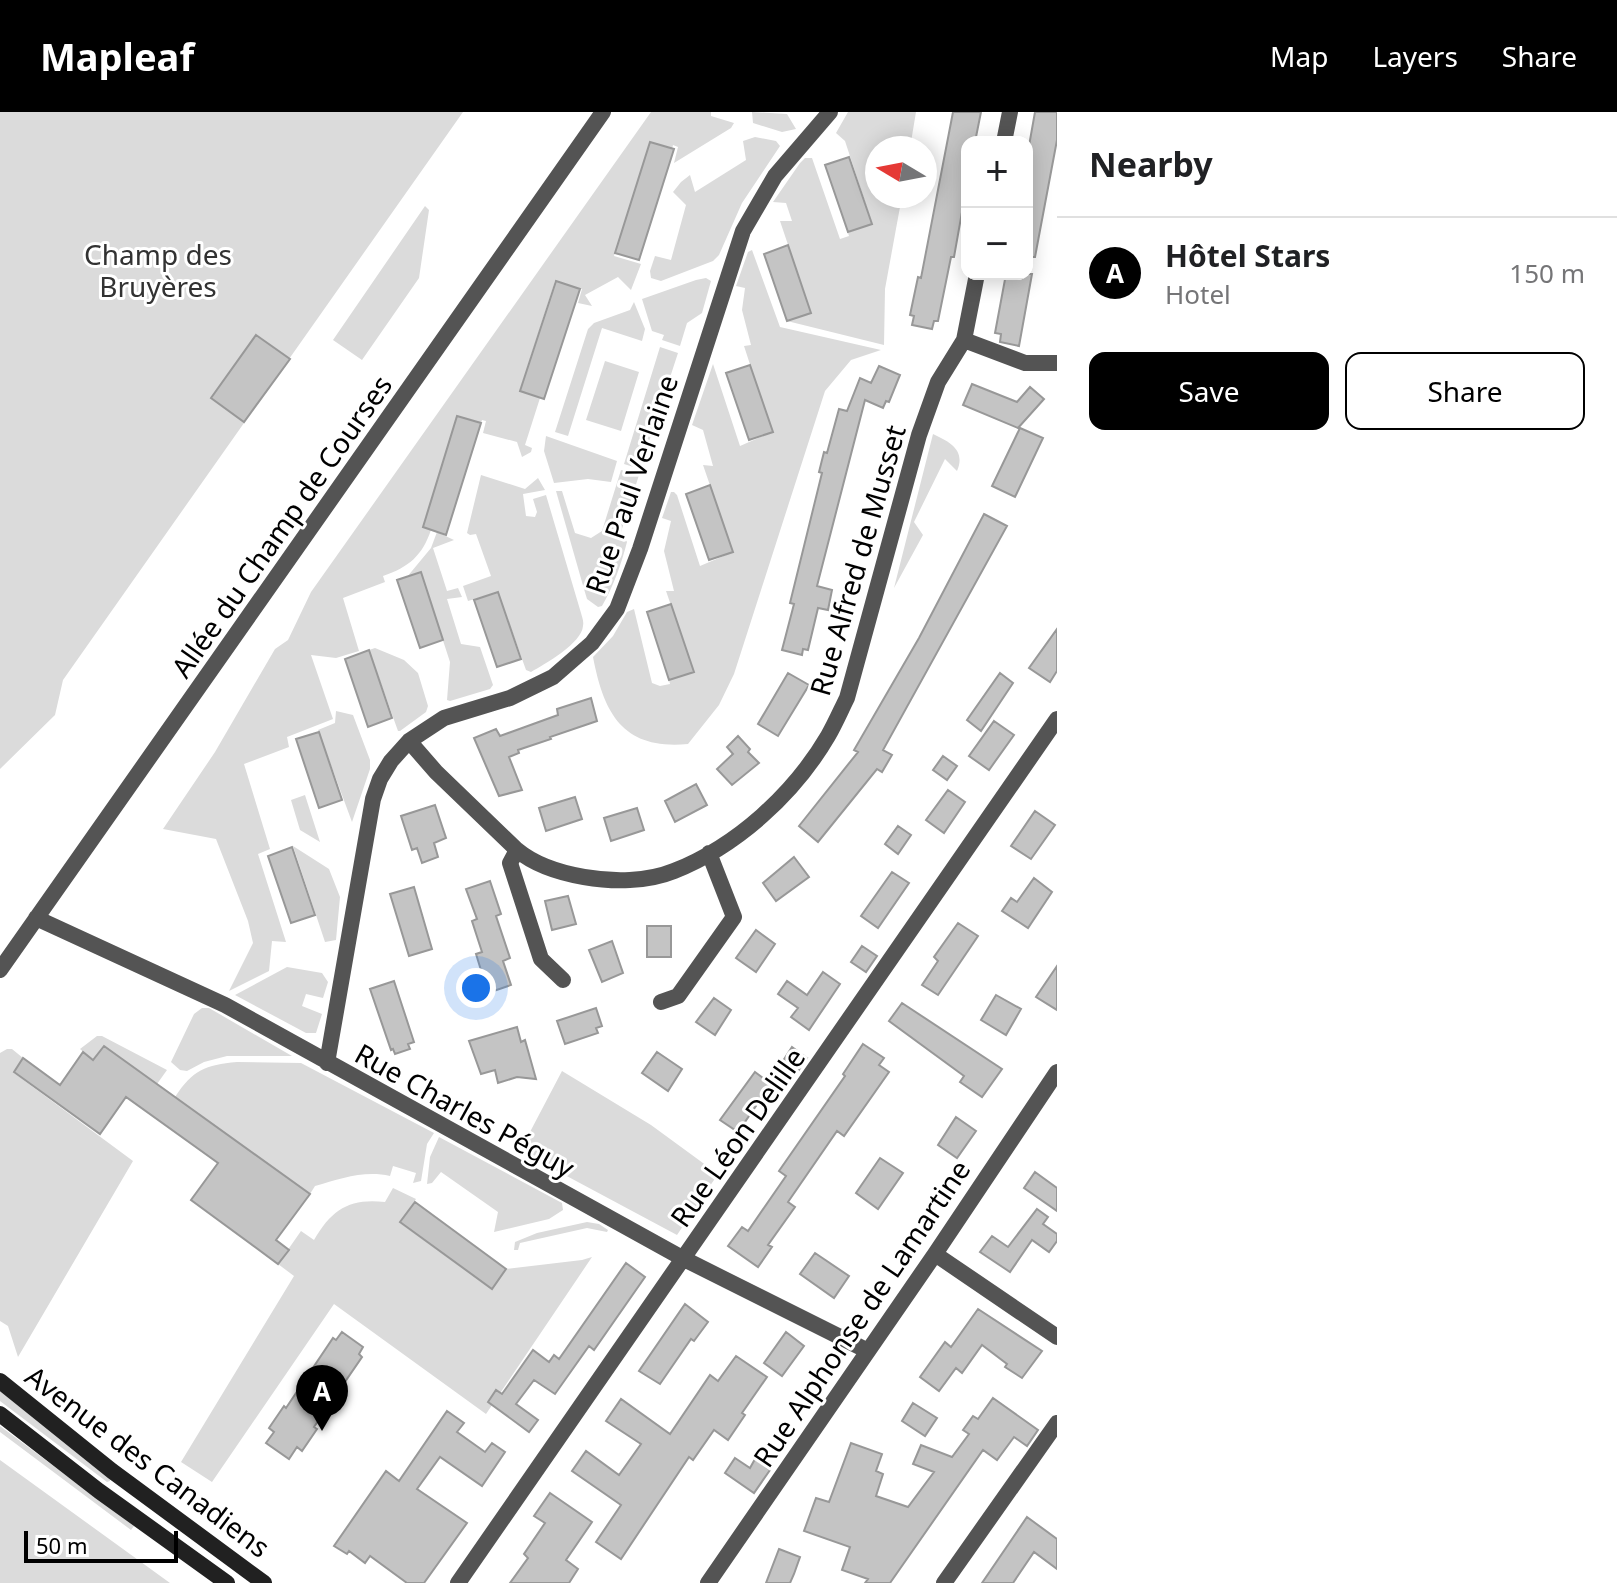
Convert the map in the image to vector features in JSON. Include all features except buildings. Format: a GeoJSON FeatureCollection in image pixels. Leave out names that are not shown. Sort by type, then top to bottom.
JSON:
{"type":"FeatureCollection","features":[{"type":"Feature","properties":{"kind":"main road","name":"Avenue des Canadiens"},"geometry":{"type":"LineString","coordinates":[[0,1381],[112,1471],[264,1583]]}},
{"type":"Feature","properties":{"kind":"main road","name":"Avenue des Canadiens"},"geometry":{"type":"LineString","coordinates":[[0,1414],[99,1491],[227,1583]]}},
{"type":"Feature","properties":{"kind":"street","name":"Allée du Champ de Courses"},"geometry":{"type":"LineString","coordinates":[[0,970],[603,112]]}},
{"type":"Feature","properties":{"kind":"street","name":"Rue Paul Verlaine"},"geometry":{"type":"LineString","coordinates":[[327,1063],[373,799],[380,779],[409,741],[444,718],[510,698],[553,677],[592,643],[617,609],[640,549],[743,231],[775,176],[830,112]]}},
{"type":"Feature","properties":{"kind":"street"},"geometry":{"type":"LineString","coordinates":[[1005,136],[1010,112]]}},
{"type":"Feature","properties":{"kind":"street","name":"Rue Alfred de Musset"},"geometry":{"type":"LineString","coordinates":[[409,741],[436,772],[525,857],[564,873],[599,879],[638,880],[673,872],[747,828],[780,799],[828,737],[847,698],[919,435],[938,382],[964,340],[976,280]]}},
{"type":"Feature","properties":{"kind":"street"},"geometry":{"type":"LineString","coordinates":[[964,340],[1025,363],[1057,363]]}},
{"type":"Feature","properties":{"kind":"street","name":"Rue Léon Delille"},"geometry":{"type":"LineString","coordinates":[[458,1583],[1057,719]]}},
{"type":"Feature","properties":{"kind":"street"},"geometry":{"type":"LineString","coordinates":[[517,850],[510,863],[541,959],[563,980]]}},
{"type":"Feature","properties":{"kind":"street"},"geometry":{"type":"LineString","coordinates":[[661,1002],[678,996],[734,917],[709,853]]}},
{"type":"Feature","properties":{"kind":"street","name":"Rue Charles Péguy"},"geometry":{"type":"LineString","coordinates":[[36,918],[215,1000],[684,1259],[868,1351]]}},
{"type":"Feature","properties":{"kind":"street","name":"Rue Alphonse de Lamartine"},"geometry":{"type":"LineString","coordinates":[[708,1583],[1057,1072]]}},
{"type":"Feature","properties":{"kind":"street"},"geometry":{"type":"LineString","coordinates":[[935,1254],[1057,1337]]}},
{"type":"Feature","properties":{"kind":"street"},"geometry":{"type":"LineString","coordinates":[[944,1583],[1057,1423]]}},
{"type":"Feature","properties":{"kind":"green space","name":"Champ des Bruyères"},"geometry":{"type":"Polygon","coordinates":[[[0,112],[463,112],[63,680],[55,715],[0,769],[0,112]]]}},
{"type":"Feature","properties":{"kind":"green space"},"geometry":{"type":"Polygon","coordinates":[[[651,112],[711,112],[711,116],[734,123],[731,128],[674,163],[678,147],[673,145],[672,149],[650,143],[614,256],[641,264],[631,290],[618,277],[585,295],[592,306],[578,303],[582,289],[555,281],[520,390],[540,398],[525,445],[532,448],[531,452],[522,457],[517,442],[483,433],[486,421],[482,420],[481,423],[457,417],[423,527],[431,530],[419,554],[400,569],[383,576],[385,582],[343,598],[359,651],[336,658],[311,655],[333,719],[287,737],[289,747],[244,764],[270,849],[258,854],[286,942],[272,941],[269,971],[229,991],[253,943],[248,921],[216,839],[163,829],[215,752],[275,649],[288,640],[311,592],[651,112]]]}},
{"type":"Feature","properties":{"kind":"green space"},"geometry":{"type":"Polygon","coordinates":[[[752,112],[787,114],[796,129],[782,132],[753,123],[752,112]]]}},
{"type":"Feature","properties":{"kind":"green space"},"geometry":{"type":"Polygon","coordinates":[[[848,112],[916,112],[912,136],[865,136],[865,202],[845,141],[836,133],[848,112]]]}},
{"type":"Feature","properties":{"kind":"green space"},"geometry":{"type":"Polygon","coordinates":[[[755,137],[776,141],[780,146],[742,203],[719,255],[713,261],[661,281],[651,278],[655,256],[671,260],[686,205],[673,192],[690,175],[695,192],[746,160],[743,141],[755,137]]]}},
{"type":"Feature","properties":{"kind":"green space"},"geometry":{"type":"Polygon","coordinates":[[[805,158],[812,158],[840,239],[872,223],[867,208],[900,208],[885,289],[884,345],[787,321],[811,313],[780,221],[792,221],[786,203],[773,202],[800,163],[805,158]]]}},
{"type":"Feature","properties":{"kind":"green space"},"geometry":{"type":"Polygon","coordinates":[[[425,206],[429,210],[419,278],[362,360],[333,340],[425,206]]]}},
{"type":"Feature","properties":{"kind":"green space"},"geometry":{"type":"Polygon","coordinates":[[[752,250],[780,327],[881,350],[851,360],[825,391],[734,674],[719,705],[688,744],[647,741],[620,724],[611,711],[603,695],[593,657],[613,636],[627,612],[634,609],[652,683],[660,686],[670,684],[669,680],[694,672],[666,591],[674,591],[664,551],[671,521],[662,518],[671,492],[674,492],[700,566],[733,552],[703,465],[713,466],[703,430],[692,425],[713,364],[740,446],[772,432],[744,346],[751,345],[742,310],[745,288],[736,286],[748,252],[752,250]]]}},
{"type":"Feature","properties":{"kind":"green space"},"geometry":{"type":"Polygon","coordinates":[[[706,278],[711,281],[702,313],[687,323],[680,346],[662,340],[664,335],[652,331],[642,299],[706,278]]]}},
{"type":"Feature","properties":{"kind":"green space"},"geometry":{"type":"Polygon","coordinates":[[[634,302],[645,329],[642,341],[602,328],[568,436],[555,432],[588,329],[594,323],[630,310],[634,302]]]}},
{"type":"Feature","properties":{"kind":"green space"},"geometry":{"type":"Polygon","coordinates":[[[660,347],[678,353],[640,469],[624,464],[660,347]]]}},
{"type":"Feature","properties":{"kind":"green space"},"geometry":{"type":"Polygon","coordinates":[[[605,361],[639,372],[621,431],[586,420],[605,361]]]}},
{"type":"Feature","properties":{"kind":"green space"},"geometry":{"type":"Polygon","coordinates":[[[933,434],[955,448],[959,464],[957,471],[945,459],[914,522],[923,535],[894,588],[933,434]]]}},
{"type":"Feature","properties":{"kind":"green space"},"geometry":{"type":"Polygon","coordinates":[[[546,436],[617,461],[611,482],[588,479],[554,483],[544,451],[546,436]]]}},
{"type":"Feature","properties":{"kind":"green space"},"geometry":{"type":"Polygon","coordinates":[[[621,470],[639,475],[621,532],[627,542],[622,559],[614,583],[602,606],[598,607],[587,599],[556,491],[562,491],[575,533],[591,538],[602,531],[621,470]]]}},
{"type":"Feature","properties":{"kind":"green space"},"geometry":{"type":"Polygon","coordinates":[[[481,475],[525,489],[538,478],[545,490],[523,494],[526,516],[535,517],[537,512],[533,499],[546,495],[583,619],[581,633],[576,639],[531,672],[526,670],[498,592],[468,601],[463,586],[491,576],[476,534],[467,533],[481,475]]]}},
{"type":"Feature","properties":{"kind":"green space"},"geometry":{"type":"Polygon","coordinates":[[[437,532],[454,540],[433,548],[447,591],[458,588],[462,597],[447,599],[461,644],[480,647],[493,685],[490,689],[450,701],[447,700],[450,662],[421,573],[407,577],[431,548],[437,532]]]}},
{"type":"Feature","properties":{"kind":"green space"},"geometry":{"type":"Polygon","coordinates":[[[375,648],[404,660],[418,673],[428,706],[426,712],[400,731],[369,650],[375,648]]]}},
{"type":"Feature","properties":{"kind":"green space"},"geometry":{"type":"Polygon","coordinates":[[[336,711],[353,715],[370,760],[370,769],[352,822],[318,730],[335,723],[336,711]]]}},
{"type":"Feature","properties":{"kind":"green space"},"geometry":{"type":"Polygon","coordinates":[[[305,795],[320,842],[300,830],[291,800],[305,795]]]}},
{"type":"Feature","properties":{"kind":"green space"},"geometry":{"type":"Polygon","coordinates":[[[293,846],[329,869],[340,897],[336,940],[325,942],[293,846]]]}},
{"type":"Feature","properties":{"kind":"green space"},"geometry":{"type":"Polygon","coordinates":[[[287,967],[322,973],[328,982],[323,998],[306,994],[302,1006],[322,1014],[316,1033],[306,1033],[235,995],[287,967]]]}},
{"type":"Feature","properties":{"kind":"green space"},"geometry":{"type":"Polygon","coordinates":[[[202,1008],[209,1008],[292,1056],[227,1056],[204,1062],[187,1071],[180,1070],[171,1062],[194,1014],[202,1008]]]}},
{"type":"Feature","properties":{"kind":"green space"},"geometry":{"type":"Polygon","coordinates":[[[97,1036],[167,1070],[157,1084],[104,1046],[93,1060],[80,1049],[97,1036]]]}},
{"type":"Feature","properties":{"kind":"green space"},"geometry":{"type":"Polygon","coordinates":[[[12,1049],[23,1058],[14,1073],[133,1161],[18,1357],[8,1326],[0,1321],[0,1053],[12,1049]]]}},
{"type":"Feature","properties":{"kind":"green space"},"geometry":{"type":"Polygon","coordinates":[[[237,1062],[301,1063],[434,1133],[427,1144],[421,1181],[413,1183],[416,1173],[393,1166],[390,1176],[371,1174],[343,1178],[315,1186],[310,1194],[175,1097],[201,1070],[237,1062]]]}},
{"type":"Feature","properties":{"kind":"green space"},"geometry":{"type":"Polygon","coordinates":[[[562,1071],[651,1125],[718,1174],[677,1235],[520,1151],[562,1071]]]}},
{"type":"Feature","properties":{"kind":"green space"},"geometry":{"type":"Polygon","coordinates":[[[439,1137],[562,1203],[563,1210],[549,1219],[494,1232],[498,1212],[441,1172],[432,1183],[427,1184],[430,1157],[439,1137]]]}},
{"type":"Feature","properties":{"kind":"green space"},"geometry":{"type":"Polygon","coordinates":[[[393,1188],[416,1199],[400,1223],[492,1289],[506,1269],[592,1257],[486,1414],[334,1304],[212,1482],[181,1462],[294,1276],[278,1264],[301,1231],[314,1240],[335,1213],[352,1204],[385,1202],[393,1188]]]}},
{"type":"Feature","properties":{"kind":"green space"},"geometry":{"type":"Polygon","coordinates":[[[587,1222],[599,1224],[608,1230],[587,1228],[520,1243],[518,1250],[514,1250],[515,1242],[537,1233],[587,1222]]]}},
{"type":"Feature","properties":{"kind":"green space"},"geometry":{"type":"Polygon","coordinates":[[[0,1391],[110,1481],[107,1482],[0,1401],[0,1391]]]}},
{"type":"Feature","properties":{"kind":"green space"},"geometry":{"type":"Polygon","coordinates":[[[0,1426],[134,1526],[131,1530],[0,1432],[0,1426]]]}},
{"type":"Feature","properties":{"kind":"green space"},"geometry":{"type":"Polygon","coordinates":[[[0,1460],[170,1583],[0,1583],[0,1460]]]}},
{"type":"Feature","properties":{"kind":"place","name":"Hôtel Stars"},"geometry":{"type":"Point","coordinates":[322,1431]}}]}
